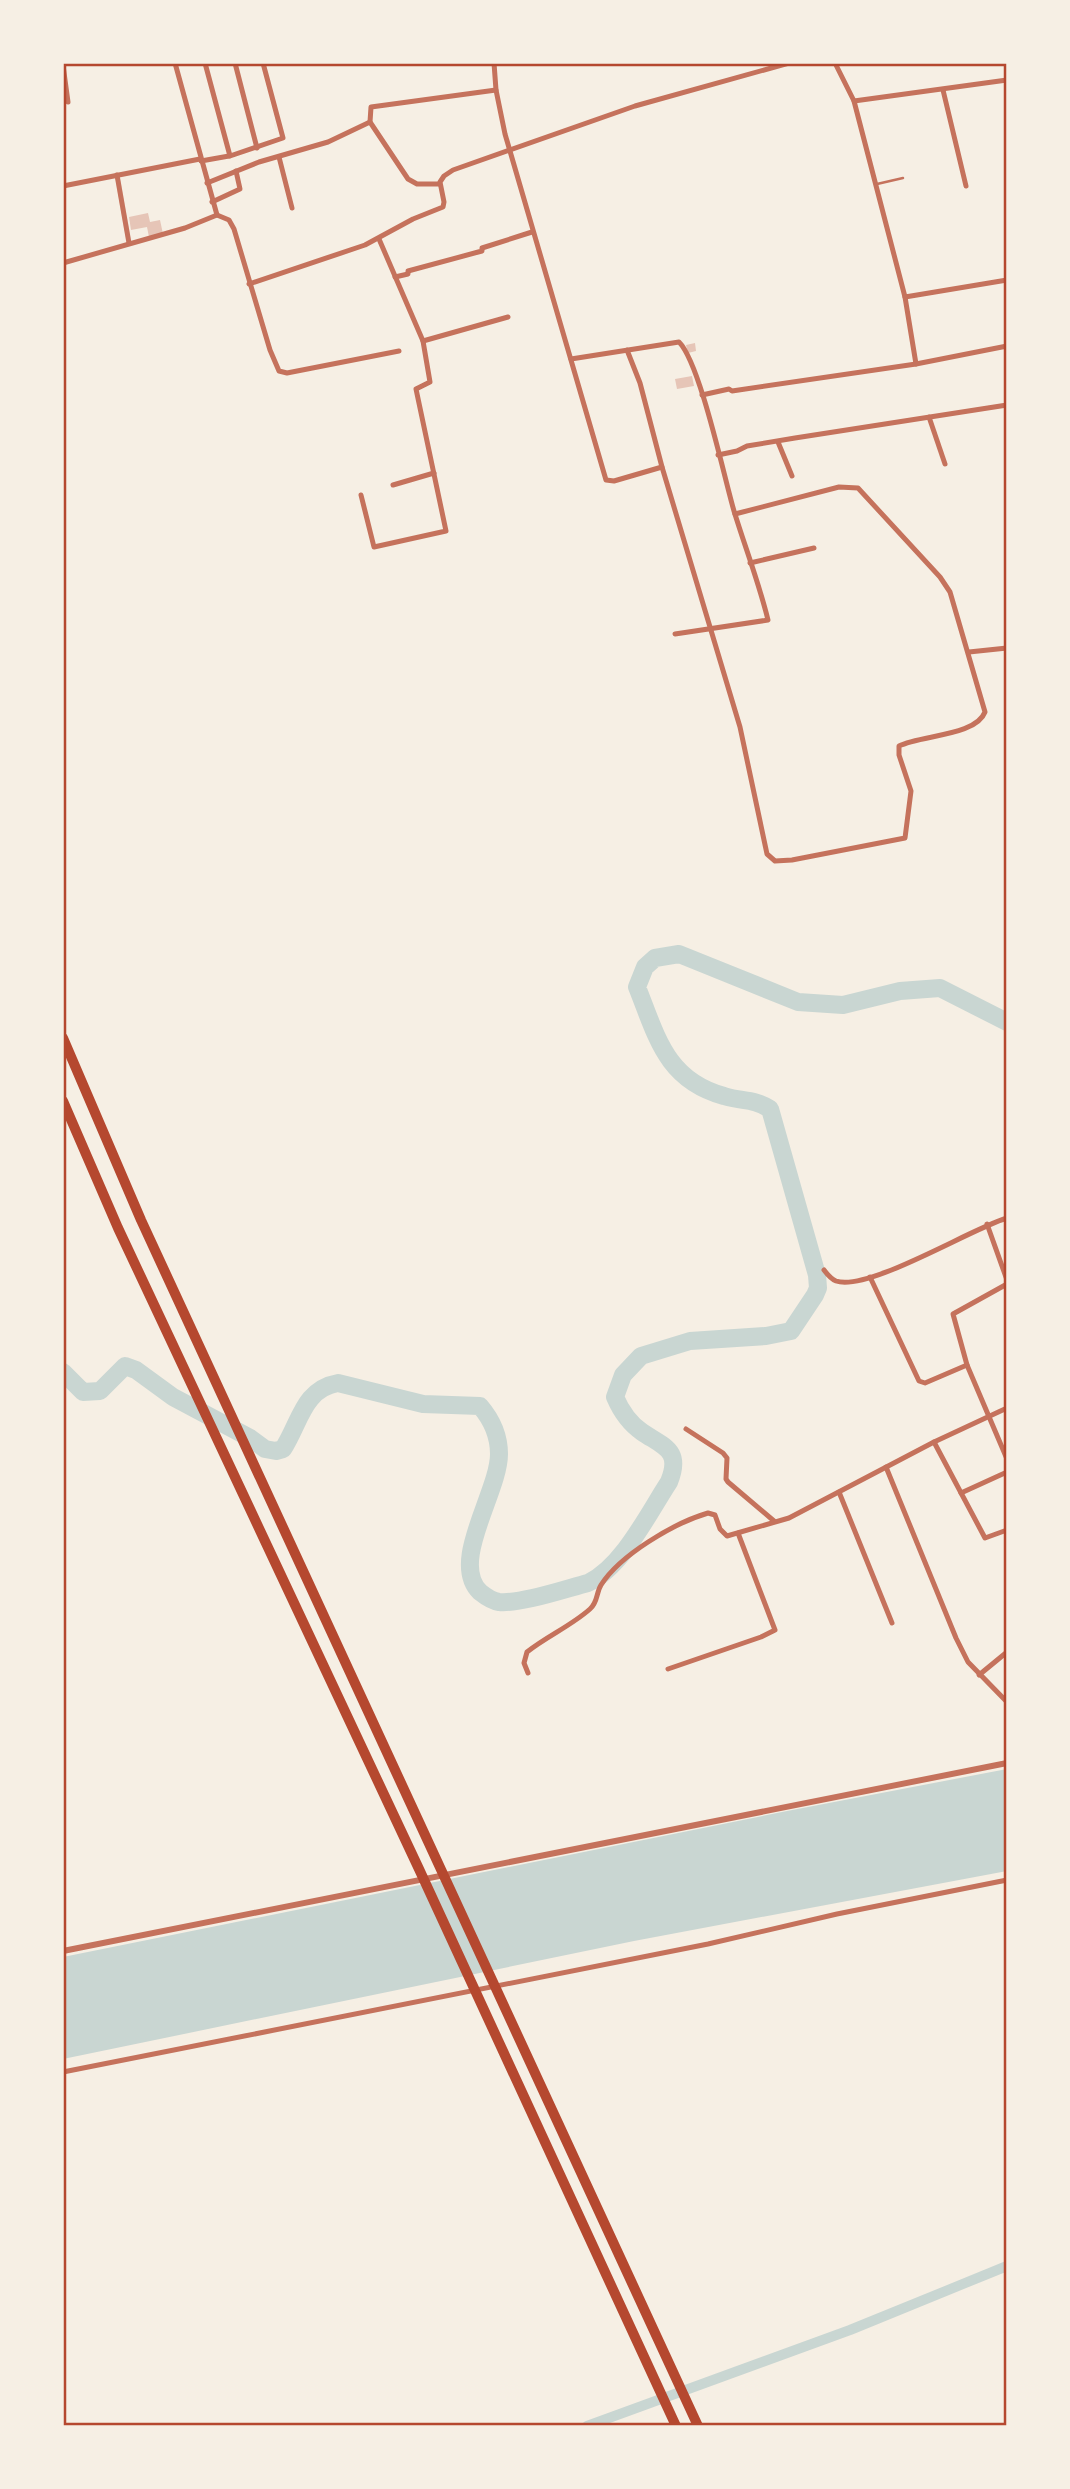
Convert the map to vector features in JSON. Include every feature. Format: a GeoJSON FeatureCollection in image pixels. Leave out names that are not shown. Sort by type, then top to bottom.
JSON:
{"type":"FeatureCollection","features":[{"type":"Feature","properties":{"kind":"highway"},"geometry":{"type":"LineString","coordinates":[[63,1038],[141,1220],[698,2426]]}},
{"type":"Feature","properties":{"kind":"highway"},"geometry":{"type":"LineString","coordinates":[[63,1101],[118,1228],[414,1857],[676,2426]]}},
{"type":"Feature","properties":{"kind":"street"},"geometry":{"type":"LineString","coordinates":[[175,63],[217,215]]}},
{"type":"Feature","properties":{"kind":"street"},"geometry":{"type":"LineString","coordinates":[[205,63],[229,156]]}},
{"type":"Feature","properties":{"kind":"street"},"geometry":{"type":"LineString","coordinates":[[235,63],[257,148]]}},
{"type":"Feature","properties":{"kind":"street"},"geometry":{"type":"LineString","coordinates":[[63,186],[229,156],[283,137],[263,63]]}},
{"type":"Feature","properties":{"kind":"street"},"geometry":{"type":"LineString","coordinates":[[494,63],[496,90],[510,149],[606,480],[614,481],[662,467]]}},
{"type":"Feature","properties":{"kind":"street"},"geometry":{"type":"LineString","coordinates":[[249,284],[350,251],[443,207],[439,184],[444,176],[453,170],[635,106],[789,63]]}},
{"type":"Feature","properties":{"kind":"street"},"geometry":{"type":"LineString","coordinates":[[835,63],[854,101],[877,184],[905,297],[916,364]]}},
{"type":"Feature","properties":{"kind":"street"},"geometry":{"type":"LineString","coordinates":[[63,65],[68,102]]}},
{"type":"Feature","properties":{"kind":"street"},"geometry":{"type":"LineString","coordinates":[[854,101],[1007,80]]}},
{"type":"Feature","properties":{"kind":"street"},"geometry":{"type":"LineString","coordinates":[[439,184],[417,184],[408,179],[370,122],[371,107],[496,90]]}},
{"type":"Feature","properties":{"kind":"street"},"geometry":{"type":"LineString","coordinates":[[943,90],[966,186]]}},
{"type":"Feature","properties":{"kind":"street"},"geometry":{"type":"LineString","coordinates":[[207,183],[259,162],[328,142],[370,122]]}},
{"type":"Feature","properties":{"kind":"street"},"geometry":{"type":"LineString","coordinates":[[279,157],[292,208]]}},
{"type":"Feature","properties":{"kind":"street"},"geometry":{"type":"LineString","coordinates":[[212,202],[240,189],[236,171]]}},
{"type":"Feature","properties":{"kind":"street"},"geometry":{"type":"LineString","coordinates":[[117,175],[129,243]]}},
{"type":"Feature","properties":{"kind":"street"},"geometry":{"type":"LineString","coordinates":[[63,263],[185,228],[217,215],[229,219],[234,229],[270,350],[277,368],[282,373],[399,351]]}},
{"type":"Feature","properties":{"kind":"street"},"geometry":{"type":"LineString","coordinates":[[395,277],[482,251],[482,248],[533,232]]}},
{"type":"Feature","properties":{"kind":"street"},"geometry":{"type":"LineString","coordinates":[[361,495],[374,547],[446,530],[416,389],[430,382],[423,341],[379,239]]}},
{"type":"Feature","properties":{"kind":"street"},"geometry":{"type":"LineString","coordinates":[[905,297],[1007,280]]}},
{"type":"Feature","properties":{"kind":"street"},"geometry":{"type":"LineString","coordinates":[[423,341],[508,317]]}},
{"type":"Feature","properties":{"kind":"street"},"geometry":{"type":"LineString","coordinates":[[572,359],[679,342],[702,395],[768,621],[675,634]]}},
{"type":"Feature","properties":{"kind":"street"},"geometry":{"type":"LineString","coordinates":[[702,395],[916,364],[1007,346]]}},
{"type":"Feature","properties":{"kind":"street"},"geometry":{"type":"LineString","coordinates":[[627,350],[640,383],[709,629],[740,727],[767,854],[773,860],[792,860],[905,838],[911,791],[898,748],[922,737],[961,730],[984,716],[985,712],[969,652],[947,587],[858,488],[839,487],[735,514]]}},
{"type":"Feature","properties":{"kind":"street"},"geometry":{"type":"LineString","coordinates":[[718,455],[747,446],[1007,405]]}},
{"type":"Feature","properties":{"kind":"street"},"geometry":{"type":"LineString","coordinates":[[929,417],[944,464]]}},
{"type":"Feature","properties":{"kind":"street"},"geometry":{"type":"LineString","coordinates":[[778,442],[792,477]]}},
{"type":"Feature","properties":{"kind":"street"},"geometry":{"type":"LineString","coordinates":[[393,485],[434,473]]}},
{"type":"Feature","properties":{"kind":"street"},"geometry":{"type":"LineString","coordinates":[[750,563],[814,548]]}},
{"type":"Feature","properties":{"kind":"street"},"geometry":{"type":"LineString","coordinates":[[969,652],[1007,648]]}},
{"type":"Feature","properties":{"kind":"street"},"geometry":{"type":"LineString","coordinates":[[824,1270],[838,1282],[870,1277],[904,1265],[987,1224],[1007,1218]]}},
{"type":"Feature","properties":{"kind":"street"},"geometry":{"type":"LineString","coordinates":[[987,1224],[1007,1282],[953,1314],[967,1365],[1007,1459]]}},
{"type":"Feature","properties":{"kind":"street"},"geometry":{"type":"LineString","coordinates":[[870,1277],[919,1381],[925,1383],[967,1365]]}},
{"type":"Feature","properties":{"kind":"street"},"geometry":{"type":"LineString","coordinates":[[528,1673],[524,1662],[527,1652],[591,1609],[601,1586],[629,1555],[662,1535],[708,1513],[715,1515],[724,1535],[727,1536],[789,1518],[934,1442],[1007,1408]]}},
{"type":"Feature","properties":{"kind":"street"},"geometry":{"type":"LineString","coordinates":[[686,1429],[723,1453],[727,1458],[728,1482],[774,1521]]}},
{"type":"Feature","properties":{"kind":"street"},"geometry":{"type":"LineString","coordinates":[[934,1442],[985,1538],[1007,1530]]}},
{"type":"Feature","properties":{"kind":"street"},"geometry":{"type":"LineString","coordinates":[[886,1467],[968,1662],[1007,1702]]}},
{"type":"Feature","properties":{"kind":"street"},"geometry":{"type":"LineString","coordinates":[[961,1493],[1007,1472]]}},
{"type":"Feature","properties":{"kind":"street"},"geometry":{"type":"LineString","coordinates":[[839,1492],[892,1623]]}},
{"type":"Feature","properties":{"kind":"street"},"geometry":{"type":"LineString","coordinates":[[668,1669],[775,1630],[738,1533]]}},
{"type":"Feature","properties":{"kind":"street"},"geometry":{"type":"LineString","coordinates":[[979,1675],[1007,1652]]}},
{"type":"Feature","properties":{"kind":"street"},"geometry":{"type":"LineString","coordinates":[[63,1951],[1007,1763]]}},
{"type":"Feature","properties":{"kind":"street"},"geometry":{"type":"LineString","coordinates":[[63,2072],[708,1944],[837,1914],[1007,1880]]}},
{"type":"Feature","properties":{"kind":"lane"},"geometry":{"type":"LineString","coordinates":[[877,184],[903,178]]}},
{"type":"Feature","properties":{"kind":"shaded area"},"geometry":{"type":"Polygon","coordinates":[[[1007,1769],[1007,1871],[634,1941],[63,2059],[63,1957],[1007,1769]]]}},
{"type":"Feature","properties":{"kind":"building"},"geometry":{"type":"Polygon","coordinates":[[[148,213],[150,222],[160,220],[163,234],[149,237],[147,227],[131,230],[129,217],[148,213]]]}},
{"type":"Feature","properties":{"kind":"building"},"geometry":{"type":"Polygon","coordinates":[[[695,343],[696,351],[688,353],[686,345],[695,343]]]}},
{"type":"Feature","properties":{"kind":"building"},"geometry":{"type":"Polygon","coordinates":[[[692,376],[694,386],[677,389],[675,379],[692,376]]]}},
{"type":"Feature","properties":{"kind":"waterway"},"geometry":{"type":"LineString","coordinates":[[63,1372],[83,1392],[100,1391],[125,1366],[136,1370],[173,1397],[250,1438],[265,1449],[276,1451],[283,1449],[304,1408],[317,1392],[338,1383],[423,1404],[480,1406],[494,1428],[499,1454],[492,1487],[472,1545],[472,1579],[480,1592],[499,1602],[531,1598],[588,1583],[601,1575],[623,1552],[669,1482],[672,1471],[672,1456],[669,1451],[633,1425],[617,1402],[615,1397],[623,1375],[641,1356],[690,1341],[766,1336],[791,1331],[818,1288],[817,1275],[770,1109],[758,1103],[704,1089],[676,1068],[658,1039],[637,987],[645,967],[655,958],[679,954],[798,1002],[843,1005],[900,991],[940,988],[1007,1022]]}},
{"type":"Feature","properties":{"kind":"waterway"},"geometry":{"type":"LineString","coordinates":[[587,2426],[850,2330],[1007,2266]]}}]}
